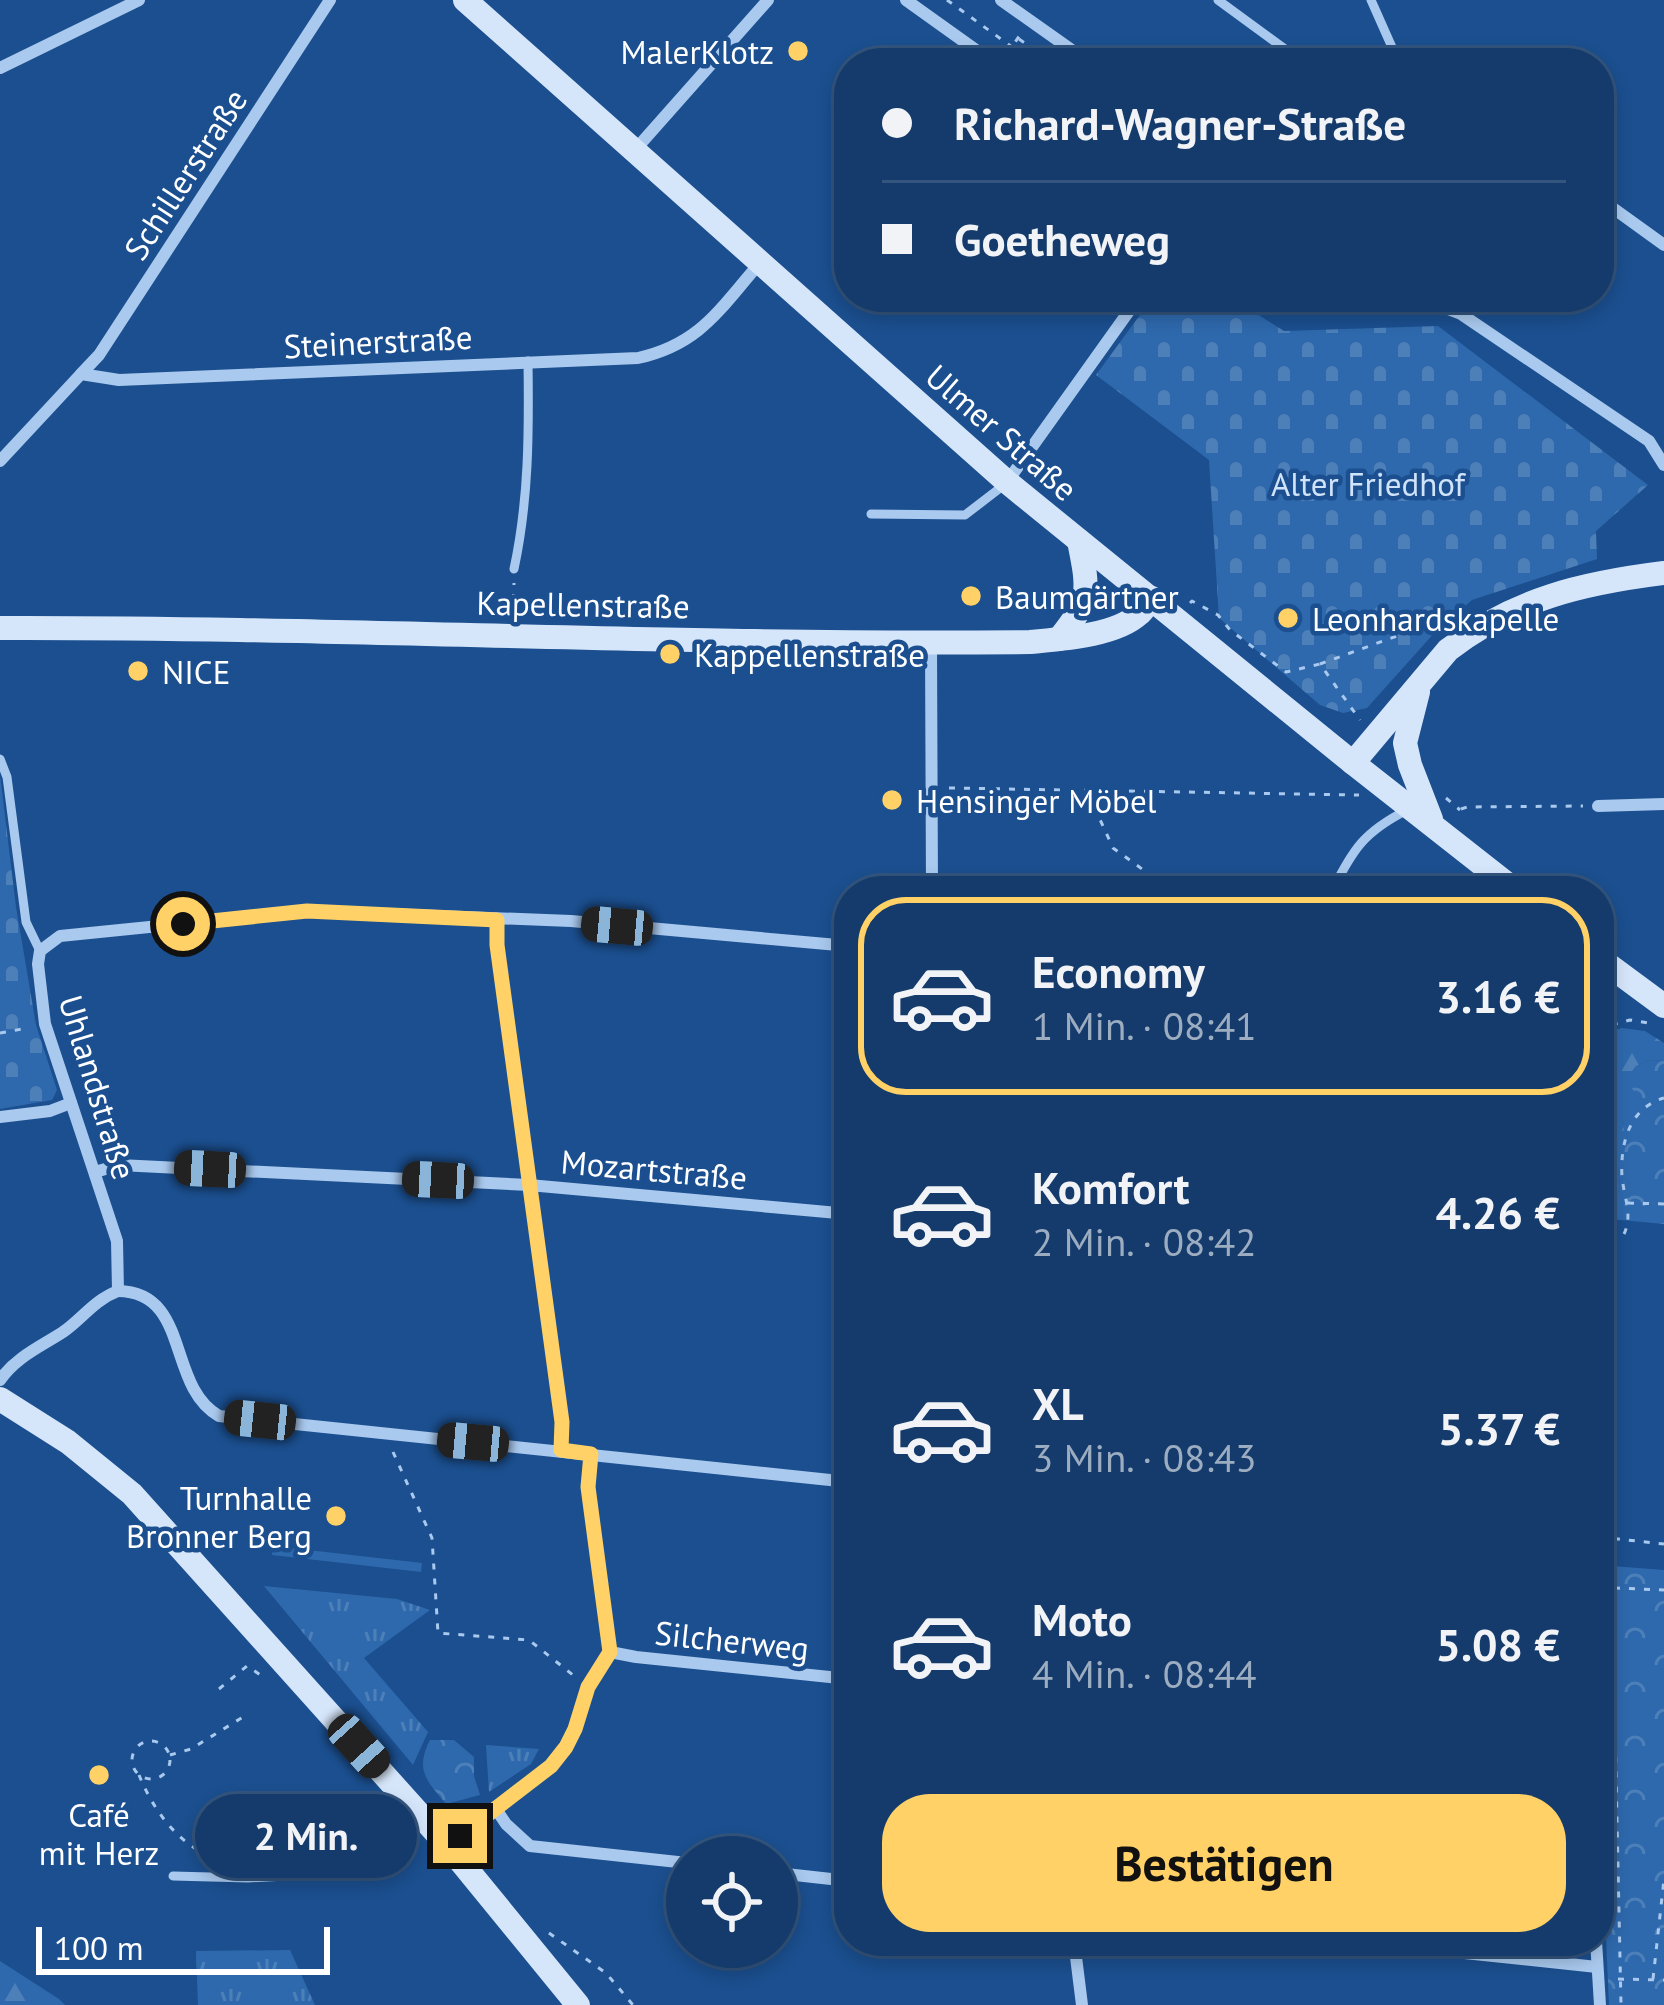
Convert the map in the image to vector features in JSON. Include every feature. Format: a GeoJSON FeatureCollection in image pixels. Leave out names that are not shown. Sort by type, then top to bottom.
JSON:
{"type":"FeatureCollection","features":[{"type":"Feature","properties":{"kind":"street"},"geometry":{"type":"LineString","coordinates":[[0,68],[139,0]]}},
{"type":"Feature","properties":{"kind":"street","name":"Schillerstraße"},"geometry":{"type":"LineString","coordinates":[[82,374],[99,355],[330,0]]}},
{"type":"Feature","properties":{"kind":"street","name":"Ulmer Straße"},"geometry":{"type":"LineString","coordinates":[[465,0],[1007,482],[1497,876]]}},
{"type":"Feature","properties":{"kind":"street"},"geometry":{"type":"LineString","coordinates":[[635,150],[769,0]]}},
{"type":"Feature","properties":{"kind":"street"},"geometry":{"type":"LineString","coordinates":[[906,0],[973,48]]}},
{"type":"Feature","properties":{"kind":"street"},"geometry":{"type":"LineString","coordinates":[[1001,0],[1069,48]]}},
{"type":"Feature","properties":{"kind":"street"},"geometry":{"type":"LineString","coordinates":[[1614,209],[1664,245]]}},
{"type":"Feature","properties":{"kind":"street","name":"Steinerstraße"},"geometry":{"type":"LineString","coordinates":[[82,374],[119,380],[638,358],[671,348],[700,330],[761,262]]}},
{"type":"Feature","properties":{"kind":"street"},"geometry":{"type":"LineString","coordinates":[[1007,482],[1128,312]]}},
{"type":"Feature","properties":{"kind":"street"},"geometry":{"type":"LineString","coordinates":[[1456,312],[1649,441],[1664,465]]}},
{"type":"Feature","properties":{"kind":"street"},"geometry":{"type":"LineString","coordinates":[[0,461],[82,374]]}},
{"type":"Feature","properties":{"kind":"street"},"geometry":{"type":"LineString","coordinates":[[1060,639],[1081,612],[1086,590],[1079,541]]}},
{"type":"Feature","properties":{"kind":"street"},"geometry":{"type":"LineString","coordinates":[[1353,763],[1448,650],[1467,635],[1513,608],[1562,591],[1664,573]]}},
{"type":"Feature","properties":{"kind":"street","name":"Kapellenstraße"},"geometry":{"type":"LineString","coordinates":[[0,628],[931,642],[1060,639],[1125,623],[1152,598]]}},
{"type":"Feature","properties":{"kind":"street"},"geometry":{"type":"LineString","coordinates":[[931,642],[932,876]]}},
{"type":"Feature","properties":{"kind":"street"},"geometry":{"type":"LineString","coordinates":[[1423,679],[1405,743],[1432,823]]}},
{"type":"Feature","properties":{"kind":"street"},"geometry":{"type":"LineString","coordinates":[[1598,806],[1664,804]]}},
{"type":"Feature","properties":{"kind":"street"},"geometry":{"type":"LineString","coordinates":[[40,951],[60,936],[307,911],[571,921],[834,945]]}},
{"type":"Feature","properties":{"kind":"street"},"geometry":{"type":"LineString","coordinates":[[497,920],[562,1422],[561,1450]]}},
{"type":"Feature","properties":{"kind":"street","name":"Uhlandstraße"},"geometry":{"type":"LineString","coordinates":[[40,951],[38,977],[45,1024],[117,1241],[118,1291]]}},
{"type":"Feature","properties":{"kind":"street"},"geometry":{"type":"LineString","coordinates":[[1614,977],[1657,1015]]}},
{"type":"Feature","properties":{"kind":"street"},"geometry":{"type":"LineString","coordinates":[[0,1117],[50,1111],[71,1103]]}},
{"type":"Feature","properties":{"kind":"street","name":"Mozartstraße"},"geometry":{"type":"LineString","coordinates":[[95,1172],[119,1165],[529,1185],[834,1213]]}},
{"type":"Feature","properties":{"kind":"street"},"geometry":{"type":"LineString","coordinates":[[0,1380],[14,1363],[67,1329],[104,1296],[118,1291],[140,1294],[157,1304],[193,1393],[218,1416],[834,1480]]}},
{"type":"Feature","properties":{"kind":"street"},"geometry":{"type":"LineString","coordinates":[[0,1400],[68,1442],[132,1494],[448,1846],[578,2005]]}},
{"type":"Feature","properties":{"kind":"street"},"geometry":{"type":"LineString","coordinates":[[448,1846],[551,1766],[566,1747],[588,1687],[610,1652],[588,1487],[591,1454]]}},
{"type":"Feature","properties":{"kind":"street","name":"Silcherweg"},"geometry":{"type":"LineString","coordinates":[[610,1652],[834,1677]]}},
{"type":"Feature","properties":{"kind":"street"},"geometry":{"type":"LineString","coordinates":[[496,1809],[530,1846],[666,1861]]}},
{"type":"Feature","properties":{"kind":"street"},"geometry":{"type":"LineString","coordinates":[[798,1875],[834,1879]]}},
{"type":"Feature","properties":{"kind":"street"},"geometry":{"type":"LineString","coordinates":[[1076,1956],[1082,2005]]}},
{"type":"Feature","properties":{"kind":"street"},"geometry":{"type":"LineString","coordinates":[[1498,1956],[1597,1966]]}},
{"type":"Feature","properties":{"kind":"street"},"geometry":{"type":"LineString","coordinates":[[1597,1956],[1600,2005]]}},
{"type":"Feature","properties":{"kind":"lane"},"geometry":{"type":"LineString","coordinates":[[1218,0],[1284,48]]}},
{"type":"Feature","properties":{"kind":"lane"},"geometry":{"type":"LineString","coordinates":[[1371,0],[1392,48]]}},
{"type":"Feature","properties":{"kind":"lane"},"geometry":{"type":"LineString","coordinates":[[514,569],[530,455],[528,361]]}},
{"type":"Feature","properties":{"kind":"lane"},"geometry":{"type":"LineString","coordinates":[[871,514],[965,515],[1007,482]]}},
{"type":"Feature","properties":{"kind":"lane","name":"Uhlandstraße"},"geometry":{"type":"LineString","coordinates":[[0,759],[7,777],[26,922],[40,951]]}},
{"type":"Feature","properties":{"kind":"lane"},"geometry":{"type":"LineString","coordinates":[[1340,876],[1349,858],[1404,801]]}},
{"type":"Feature","properties":{"kind":"lane"},"geometry":{"type":"LineString","coordinates":[[173,1876],[342,1873],[374,1855]]}},
{"type":"Feature","properties":{"kind":"path"},"geometry":{"type":"LineString","coordinates":[[947,0],[1012,47]]}},
{"type":"Feature","properties":{"kind":"path"},"geometry":{"type":"LineString","coordinates":[[1018,38],[1032,48]]}},
{"type":"Feature","properties":{"kind":"path"},"geometry":{"type":"LineString","coordinates":[[512,637],[514,569]]}},
{"type":"Feature","properties":{"kind":"path"},"geometry":{"type":"LineString","coordinates":[[1178,619],[1192,601],[1217,615],[1286,672],[1320,664],[1374,737]]}},
{"type":"Feature","properties":{"kind":"path"},"geometry":{"type":"LineString","coordinates":[[932,788],[1404,801]]}},
{"type":"Feature","properties":{"kind":"path"},"geometry":{"type":"LineString","coordinates":[[1086,790],[1114,848],[1152,876]]}},
{"type":"Feature","properties":{"kind":"path"},"geometry":{"type":"LineString","coordinates":[[1432,823],[1467,807],[1598,806]]}},
{"type":"Feature","properties":{"kind":"path"},"geometry":{"type":"LineString","coordinates":[[1614,1023],[1657,1015]]}},
{"type":"Feature","properties":{"kind":"path"},"geometry":{"type":"LineString","coordinates":[[0,1033],[29,1028]]}},
{"type":"Feature","properties":{"kind":"path"},"geometry":{"type":"LineString","coordinates":[[1624,1234],[1630,1221],[1622,1173],[1629,1125],[1636,1113],[1664,1098]]}},
{"type":"Feature","properties":{"kind":"path"},"geometry":{"type":"LineString","coordinates":[[1627,1203],[1664,1204]]}},
{"type":"Feature","properties":{"kind":"path"},"geometry":{"type":"LineString","coordinates":[[385,1434],[433,1538],[438,1634],[529,1640],[588,1687]]}},
{"type":"Feature","properties":{"kind":"path"},"geometry":{"type":"LineString","coordinates":[[1614,1539],[1664,1544]]}},
{"type":"Feature","properties":{"kind":"path"},"geometry":{"type":"LineString","coordinates":[[1614,1588],[1664,1591]]}},
{"type":"Feature","properties":{"kind":"path"},"geometry":{"type":"LineString","coordinates":[[219,1689],[247,1666],[269,1681]]}},
{"type":"Feature","properties":{"kind":"path"},"geometry":{"type":"LineString","coordinates":[[1614,1680],[1621,2005]]}},
{"type":"Feature","properties":{"kind":"path"},"geometry":{"type":"LineString","coordinates":[[169,1755],[190,1749],[243,1718]]}},
{"type":"Feature","properties":{"kind":"path"},"geometry":{"type":"LineString","coordinates":[[139,1774],[158,1778],[168,1768],[169,1755],[158,1742],[141,1744],[132,1759],[150,1802],[180,1838],[215,1859],[231,1862]]}},
{"type":"Feature","properties":{"kind":"path"},"geometry":{"type":"LineString","coordinates":[[215,1859],[229,1828]]}},
{"type":"Feature","properties":{"kind":"path"},"geometry":{"type":"LineString","coordinates":[[1653,1979],[1664,1879]]}},
{"type":"Feature","properties":{"kind":"path"},"geometry":{"type":"LineString","coordinates":[[1619,1979],[1664,1980]]}},
{"type":"Feature","properties":{"kind":"green space","name":"Alter Friedhof"},"geometry":{"type":"Polygon","coordinates":[[[1142,312],[1254,312],[1284,331],[1438,326],[1648,485],[1596,531],[1597,559],[1472,600],[1436,631],[1367,708],[1343,713],[1320,705],[1219,618],[1209,460],[1096,375],[1142,312]]]}},
{"type":"Feature","properties":{"kind":"green space"},"geometry":{"type":"Polygon","coordinates":[[[0,775],[36,1025],[57,1090],[52,1100],[0,1109],[0,775]]]}},
{"type":"Feature","properties":{"kind":"green space"},"geometry":{"type":"Polygon","coordinates":[[[1614,1030],[1645,1031],[1664,1043],[1664,1061],[1649,1060],[1635,1067],[1639,1102],[1618,1163],[1620,1188],[1614,1201],[1614,1030]]]}},
{"type":"Feature","properties":{"kind":"green space"},"geometry":{"type":"Polygon","coordinates":[[[1649,1060],[1664,1061],[1664,1224],[1614,1219],[1626,1116],[1639,1102],[1627,1078],[1649,1060]]]}},
{"type":"Feature","properties":{"kind":"green space"},"geometry":{"type":"Polygon","coordinates":[[[273,1546],[422,1563],[421,1572],[272,1555],[273,1546]]]}},
{"type":"Feature","properties":{"kind":"green space"},"geometry":{"type":"Polygon","coordinates":[[[1614,1566],[1664,1570],[1664,2005],[1609,2005],[1607,1956],[1614,1956],[1614,1566]]]}},
{"type":"Feature","properties":{"kind":"green space"},"geometry":{"type":"Polygon","coordinates":[[[264,1586],[397,1599],[430,1610],[364,1658],[428,1732],[413,1765],[264,1586]]]}},
{"type":"Feature","properties":{"kind":"green space"},"geometry":{"type":"Polygon","coordinates":[[[430,1740],[454,1740],[474,1757],[480,1795],[446,1804],[423,1767],[430,1740]]]}},
{"type":"Feature","properties":{"kind":"green space"},"geometry":{"type":"Polygon","coordinates":[[[486,1745],[539,1749],[531,1764],[489,1792],[486,1745]]]}},
{"type":"Feature","properties":{"kind":"green space"},"geometry":{"type":"Polygon","coordinates":[[[290,1950],[315,2005],[198,2005],[196,1951],[290,1950]]]}},
{"type":"Feature","properties":{"kind":"green space"},"geometry":{"type":"Polygon","coordinates":[[[0,1961],[59,1999],[65,2005],[0,2005],[0,1961]]]}},
{"type":"Feature","properties":{"kind":"place","name":"MalerKlotz"},"geometry":{"type":"Point","coordinates":[798,51]}},
{"type":"Feature","properties":{"kind":"place","name":"Baumgärtner"},"geometry":{"type":"Point","coordinates":[971,596]}},
{"type":"Feature","properties":{"kind":"place","name":"Leonhardskapelle"},"geometry":{"type":"Point","coordinates":[1288,618]}},
{"type":"Feature","properties":{"kind":"place","name":"Kappellenstraße"},"geometry":{"type":"Point","coordinates":[670,654]}},
{"type":"Feature","properties":{"kind":"place","name":"NICE"},"geometry":{"type":"Point","coordinates":[138,671]}},
{"type":"Feature","properties":{"kind":"place","name":"Hensinger Möbel"},"geometry":{"type":"Point","coordinates":[892,800]}},
{"type":"Feature","properties":{"kind":"place","name":"Turnhalle Bronner Berg"},"geometry":{"type":"Point","coordinates":[336,1516]}},
{"type":"Feature","properties":{"kind":"place","name":"Café mit Herz"},"geometry":{"type":"Point","coordinates":[99,1775]}},
{"type":"Feature","properties":{"kind":"route"},"geometry":{"type":"LineString","coordinates":[[183,924],[307,911],[497,920],[562,1422],[561,1450],[591,1454],[588,1487],[610,1652],[588,1687],[566,1747],[551,1766],[460,1836]]}}]}
